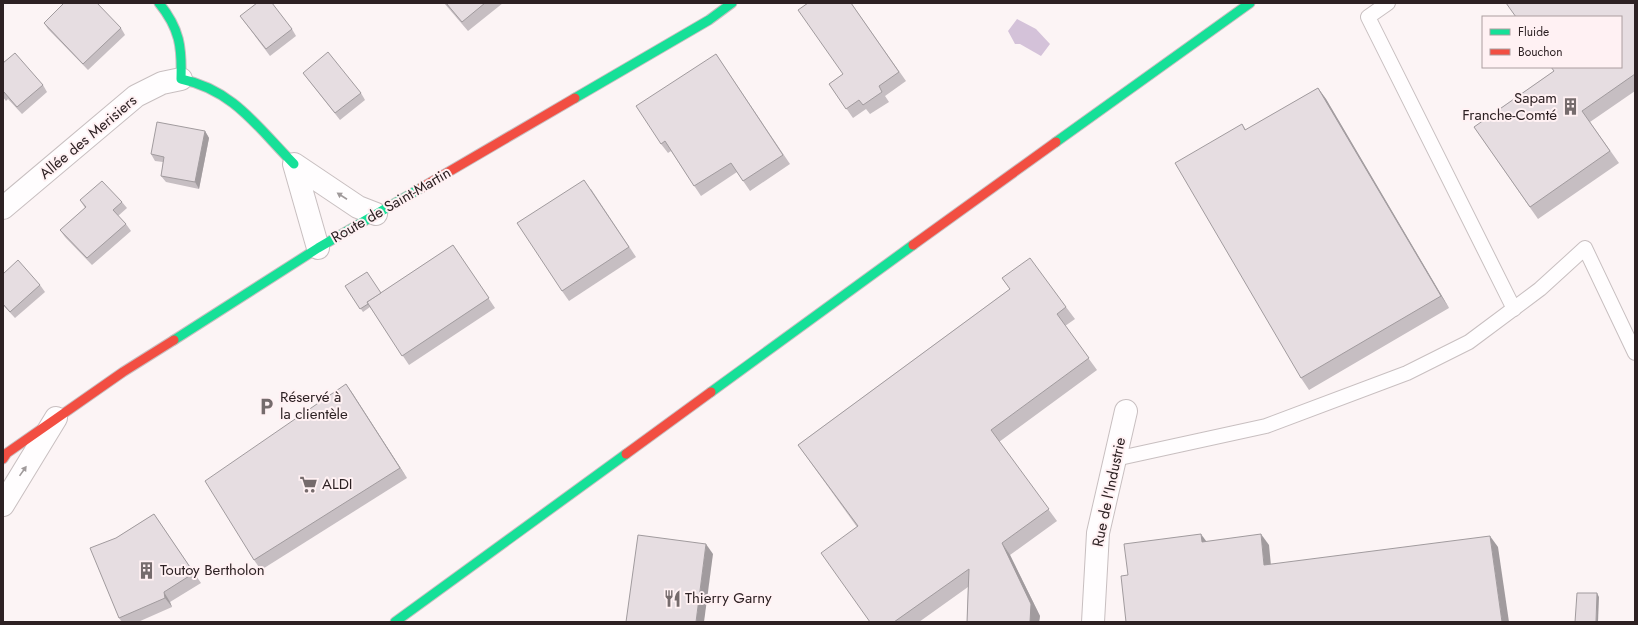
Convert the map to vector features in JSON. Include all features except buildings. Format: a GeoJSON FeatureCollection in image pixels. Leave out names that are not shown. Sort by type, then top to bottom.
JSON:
{"type":"FeatureCollection","features":[{"type":"Feature","properties":{"kind":"street"},"geometry":{"type":"LineString","coordinates":[[160,3],[178,30],[182,53],[181,79],[197,81],[229,98],[294,164],[358,207],[376,214]]}},
{"type":"Feature","properties":{"kind":"street","name":"Route de Saint-Martin"},"geometry":{"type":"LineString","coordinates":[[3,459],[8,453],[56,418],[123,372],[318,248],[710,20],[732,3]]}},
{"type":"Feature","properties":{"kind":"street"},"geometry":{"type":"LineString","coordinates":[[395,622],[877,271],[1250,3]]}},
{"type":"Feature","properties":{"kind":"street","name":"Allée des Merisiers"},"geometry":{"type":"LineString","coordinates":[[3,208],[136,96],[162,83],[181,79]]}},
{"type":"Feature","properties":{"kind":"street"},"geometry":{"type":"LineString","coordinates":[[294,164],[318,248]]}},
{"type":"Feature","properties":{"kind":"street","name":"Rue de l'Industrie"},"geometry":{"type":"LineString","coordinates":[[1093,622],[1098,533],[1126,411]]}},
{"type":"Feature","properties":{"kind":"street"},"geometry":{"type":"LineString","coordinates":[[3,505],[56,418]]}},
{"type":"Feature","properties":{"kind":"lane"},"geometry":{"type":"LineString","coordinates":[[1388,3],[1368,17],[1514,309]]}},
{"type":"Feature","properties":{"kind":"lane"},"geometry":{"type":"LineString","coordinates":[[1115,459],[1266,426],[1400,376],[1469,342],[1540,289],[1585,248],[1635,353]]}},
{"type":"Feature","properties":{"kind":"shaded area"},"geometry":{"type":"Polygon","coordinates":[[[1017,19],[1036,29],[1050,44],[1041,56],[1020,44],[1015,44],[1008,31],[1017,19]]]}},
{"type":"Feature","properties":{"kind":"traffic: fast"},"geometry":{"type":"LineString","coordinates":[[159,3],[171,21],[178,39],[181,57],[181,79],[200,84],[231,101],[244,112],[294,164]]}},
{"type":"Feature","properties":{"kind":"traffic: fast"},"geometry":{"type":"LineString","coordinates":[[575,98],[709,20],[732,3]]}},
{"type":"Feature","properties":{"kind":"traffic: fast"},"geometry":{"type":"LineString","coordinates":[[1056,142],[1250,3]]}},
{"type":"Feature","properties":{"kind":"traffic: fast"},"geometry":{"type":"LineString","coordinates":[[174,340],[318,248],[421,188]]}},
{"type":"Feature","properties":{"kind":"traffic: fast"},"geometry":{"type":"LineString","coordinates":[[711,392],[913,245]]}},
{"type":"Feature","properties":{"kind":"traffic: fast"},"geometry":{"type":"LineString","coordinates":[[395,622],[626,454]]}},
{"type":"Feature","properties":{"kind":"traffic: jam"},"geometry":{"type":"LineString","coordinates":[[421,188],[575,98]]}},
{"type":"Feature","properties":{"kind":"traffic: jam"},"geometry":{"type":"LineString","coordinates":[[913,245],[1056,142]]}},
{"type":"Feature","properties":{"kind":"traffic: jam"},"geometry":{"type":"LineString","coordinates":[[3,459],[7,453],[123,372],[174,340]]}},
{"type":"Feature","properties":{"kind":"traffic: jam"},"geometry":{"type":"LineString","coordinates":[[626,454],[711,392]]}},
{"type":"Feature","properties":{"kind":"place","name":"Sapam Franche-Comté"},"geometry":{"type":"Point","coordinates":[1570,107]}},
{"type":"Feature","properties":{"kind":"place","name":"Réservé à la clientèle"},"geometry":{"type":"Point","coordinates":[267,406]}},
{"type":"Feature","properties":{"kind":"place","name":"ALDI"},"geometry":{"type":"Point","coordinates":[309,484]}},
{"type":"Feature","properties":{"kind":"place","name":"Toutoy Bertholon"},"geometry":{"type":"Point","coordinates":[147,570]}},
{"type":"Feature","properties":{"kind":"place","name":"Thierry Garny"},"geometry":{"type":"Point","coordinates":[672,598]}}]}
